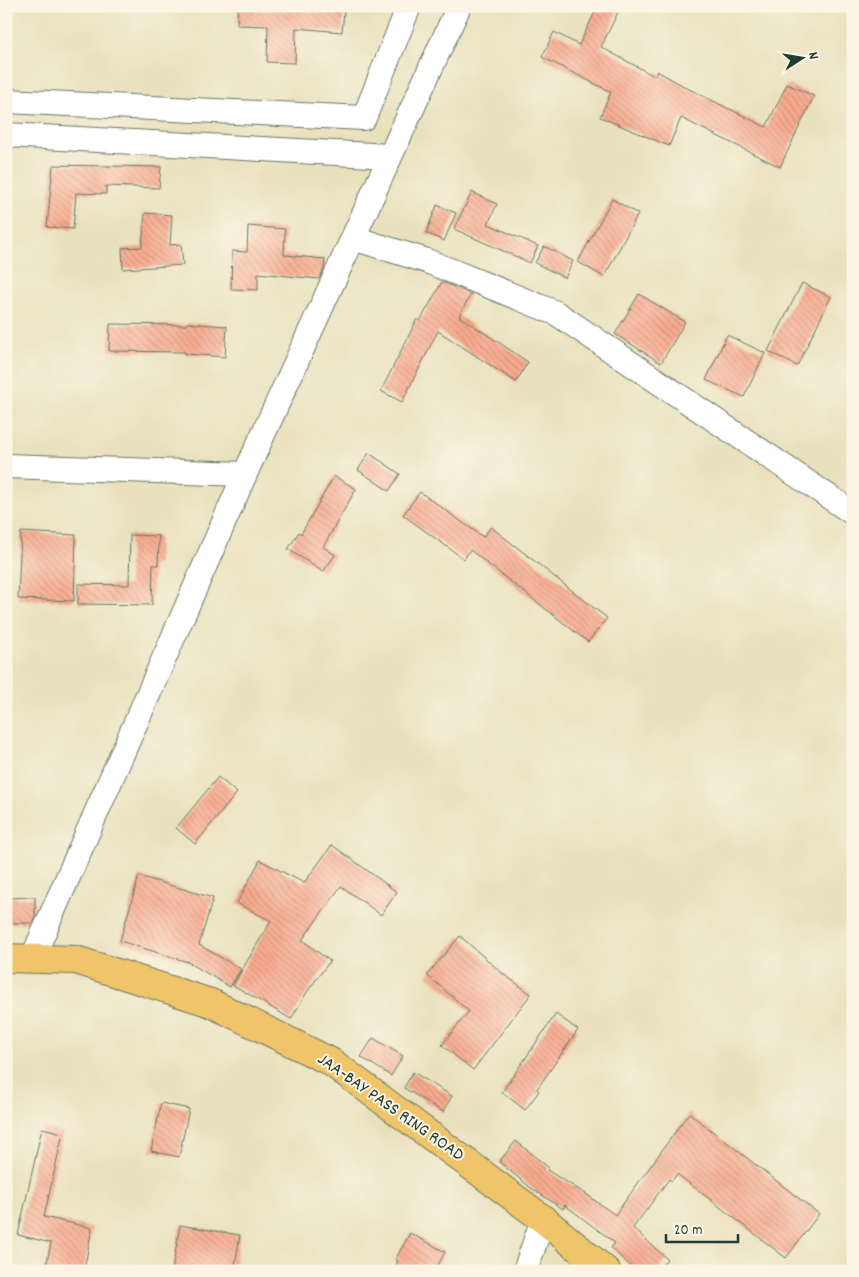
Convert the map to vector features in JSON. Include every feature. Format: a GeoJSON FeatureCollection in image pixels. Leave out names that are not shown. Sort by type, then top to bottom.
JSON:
{"type":"FeatureCollection","features":[{"type":"Feature","properties":{"kind":"highway","name":"JAA-BAY PASS RING ROAD"},"geometry":{"type":"LineString","coordinates":[[19,958],[76,960],[211,1003],[331,1062],[544,1219],[606,1271]]}},
{"type":"Feature","properties":{"kind":"street"},"geometry":{"type":"LineString","coordinates":[[6,100],[364,118],[409,6]]}},
{"type":"Feature","properties":{"kind":"street"},"geometry":{"type":"LineString","coordinates":[[19,958],[246,474],[459,6]]}},
{"type":"Feature","properties":{"kind":"street"},"geometry":{"type":"LineString","coordinates":[[6,135],[390,156]]}},
{"type":"Feature","properties":{"kind":"street"},"geometry":{"type":"LineString","coordinates":[[352,238],[427,261],[556,313],[853,513]]}},
{"type":"Feature","properties":{"kind":"street"},"geometry":{"type":"LineString","coordinates":[[6,466],[246,474]]}},
{"type":"Feature","properties":{"kind":"street"},"geometry":{"type":"LineString","coordinates":[[525,1271],[544,1219]]}},
{"type":"Feature","properties":{"kind":"building"},"geometry":{"type":"Polygon","coordinates":[[[238,6],[297,6],[344,11],[342,32],[296,28],[295,63],[267,62],[268,26],[237,25],[238,6]]]}},
{"type":"Feature","properties":{"kind":"building"},"geometry":{"type":"Polygon","coordinates":[[[598,6],[621,6],[601,47],[654,76],[657,71],[766,127],[787,84],[814,96],[780,167],[681,118],[669,146],[600,117],[611,92],[542,57],[554,32],[579,45],[598,6]]]}},
{"type":"Feature","properties":{"kind":"building"},"geometry":{"type":"Polygon","coordinates":[[[53,165],[161,167],[159,188],[106,186],[106,194],[76,193],[73,229],[47,227],[53,165]]]}},
{"type":"Feature","properties":{"kind":"building"},"geometry":{"type":"Polygon","coordinates":[[[472,192],[497,204],[488,224],[538,246],[530,263],[454,229],[472,192]]]}},
{"type":"Feature","properties":{"kind":"building"},"geometry":{"type":"Polygon","coordinates":[[[612,199],[638,214],[604,277],[578,262],[612,199]]]}},
{"type":"Feature","properties":{"kind":"building"},"geometry":{"type":"Polygon","coordinates":[[[437,205],[456,213],[444,241],[426,233],[437,205]]]}},
{"type":"Feature","properties":{"kind":"building"},"geometry":{"type":"Polygon","coordinates":[[[145,213],[172,215],[170,245],[181,244],[183,265],[123,269],[122,248],[142,247],[145,213]]]}},
{"type":"Feature","properties":{"kind":"building"},"geometry":{"type":"Polygon","coordinates":[[[248,226],[285,229],[284,255],[325,259],[324,269],[319,279],[258,273],[258,290],[231,289],[232,251],[247,252],[248,226]]]}},
{"type":"Feature","properties":{"kind":"building"},"geometry":{"type":"Polygon","coordinates":[[[544,246],[573,261],[565,278],[535,263],[544,246]]]}},
{"type":"Feature","properties":{"kind":"building"},"geometry":{"type":"Polygon","coordinates":[[[442,282],[471,294],[459,316],[528,362],[516,382],[438,331],[402,402],[381,391],[417,319],[420,321],[442,282]]]}},
{"type":"Feature","properties":{"kind":"building"},"geometry":{"type":"Polygon","coordinates":[[[802,283],[831,297],[797,366],[768,351],[802,283]]]}},
{"type":"Feature","properties":{"kind":"building"},"geometry":{"type":"Polygon","coordinates":[[[639,294],[685,322],[661,363],[615,334],[639,294]]]}},
{"type":"Feature","properties":{"kind":"building"},"geometry":{"type":"Polygon","coordinates":[[[187,323],[227,326],[225,357],[185,354],[185,352],[109,351],[110,324],[187,325],[187,323]]]}},
{"type":"Feature","properties":{"kind":"building"},"geometry":{"type":"Polygon","coordinates":[[[727,335],[765,353],[744,397],[706,380],[727,335]]]}},
{"type":"Feature","properties":{"kind":"building"},"geometry":{"type":"Polygon","coordinates":[[[369,453],[400,474],[389,491],[358,470],[369,453]]]}},
{"type":"Feature","properties":{"kind":"building"},"geometry":{"type":"Polygon","coordinates":[[[334,476],[356,489],[323,547],[335,555],[323,572],[288,549],[299,532],[301,534],[334,476]]]}},
{"type":"Feature","properties":{"kind":"building"},"geometry":{"type":"Polygon","coordinates":[[[420,492],[483,537],[491,527],[607,618],[588,642],[470,550],[464,559],[403,515],[420,492]]]}},
{"type":"Feature","properties":{"kind":"building"},"geometry":{"type":"Polygon","coordinates":[[[21,532],[76,535],[74,601],[18,599],[21,532]]]}},
{"type":"Feature","properties":{"kind":"building"},"geometry":{"type":"Polygon","coordinates":[[[130,535],[159,536],[158,565],[153,565],[152,605],[78,604],[78,584],[129,585],[130,535]]]}},
{"type":"Feature","properties":{"kind":"building"},"geometry":{"type":"Polygon","coordinates":[[[218,777],[237,793],[195,844],[176,828],[218,777]]]}},
{"type":"Feature","properties":{"kind":"building"},"geometry":{"type":"Polygon","coordinates":[[[332,845],[397,892],[381,915],[341,886],[302,940],[330,961],[309,989],[291,1019],[233,985],[271,921],[237,903],[260,860],[304,883],[332,845]]]}},
{"type":"Feature","properties":{"kind":"building"},"geometry":{"type":"Polygon","coordinates":[[[139,876],[213,898],[199,945],[241,969],[230,987],[188,962],[120,941],[139,876]]]}},
{"type":"Feature","properties":{"kind":"building"},"geometry":{"type":"Polygon","coordinates":[[[35,897],[35,918],[33,923],[6,923],[6,898],[35,897]]]}},
{"type":"Feature","properties":{"kind":"building"},"geometry":{"type":"Polygon","coordinates":[[[460,936],[502,973],[531,994],[473,1070],[442,1045],[469,1011],[427,975],[460,936]]]}},
{"type":"Feature","properties":{"kind":"building"},"geometry":{"type":"Polygon","coordinates":[[[556,1014],[578,1030],[537,1089],[539,1091],[525,1110],[502,1092],[556,1014]]]}},
{"type":"Feature","properties":{"kind":"building"},"geometry":{"type":"Polygon","coordinates":[[[373,1038],[403,1056],[391,1076],[361,1057],[373,1038]]]}},
{"type":"Feature","properties":{"kind":"building"},"geometry":{"type":"Polygon","coordinates":[[[413,1072],[452,1096],[443,1112],[404,1088],[413,1072]]]}},
{"type":"Feature","properties":{"kind":"building"},"geometry":{"type":"Polygon","coordinates":[[[161,1103],[189,1109],[179,1157],[151,1151],[161,1103]]]}},
{"type":"Feature","properties":{"kind":"building"},"geometry":{"type":"Polygon","coordinates":[[[689,1113],[819,1214],[786,1258],[677,1174],[672,1181],[669,1179],[633,1228],[667,1259],[657,1271],[636,1271],[611,1248],[615,1243],[565,1205],[563,1209],[531,1188],[499,1162],[516,1141],[549,1168],[547,1170],[586,1194],[615,1215],[689,1113]]]}},
{"type":"Feature","properties":{"kind":"building"},"geometry":{"type":"Polygon","coordinates":[[[42,1128],[63,1133],[44,1217],[92,1228],[84,1271],[45,1271],[51,1243],[18,1235],[42,1128]]]}},
{"type":"Feature","properties":{"kind":"building"},"geometry":{"type":"Polygon","coordinates":[[[180,1225],[240,1235],[234,1271],[172,1271],[180,1225]]]}},
{"type":"Feature","properties":{"kind":"building"},"geometry":{"type":"Polygon","coordinates":[[[410,1233],[445,1252],[435,1271],[393,1271],[398,1261],[395,1260],[410,1233]]]}}]}
